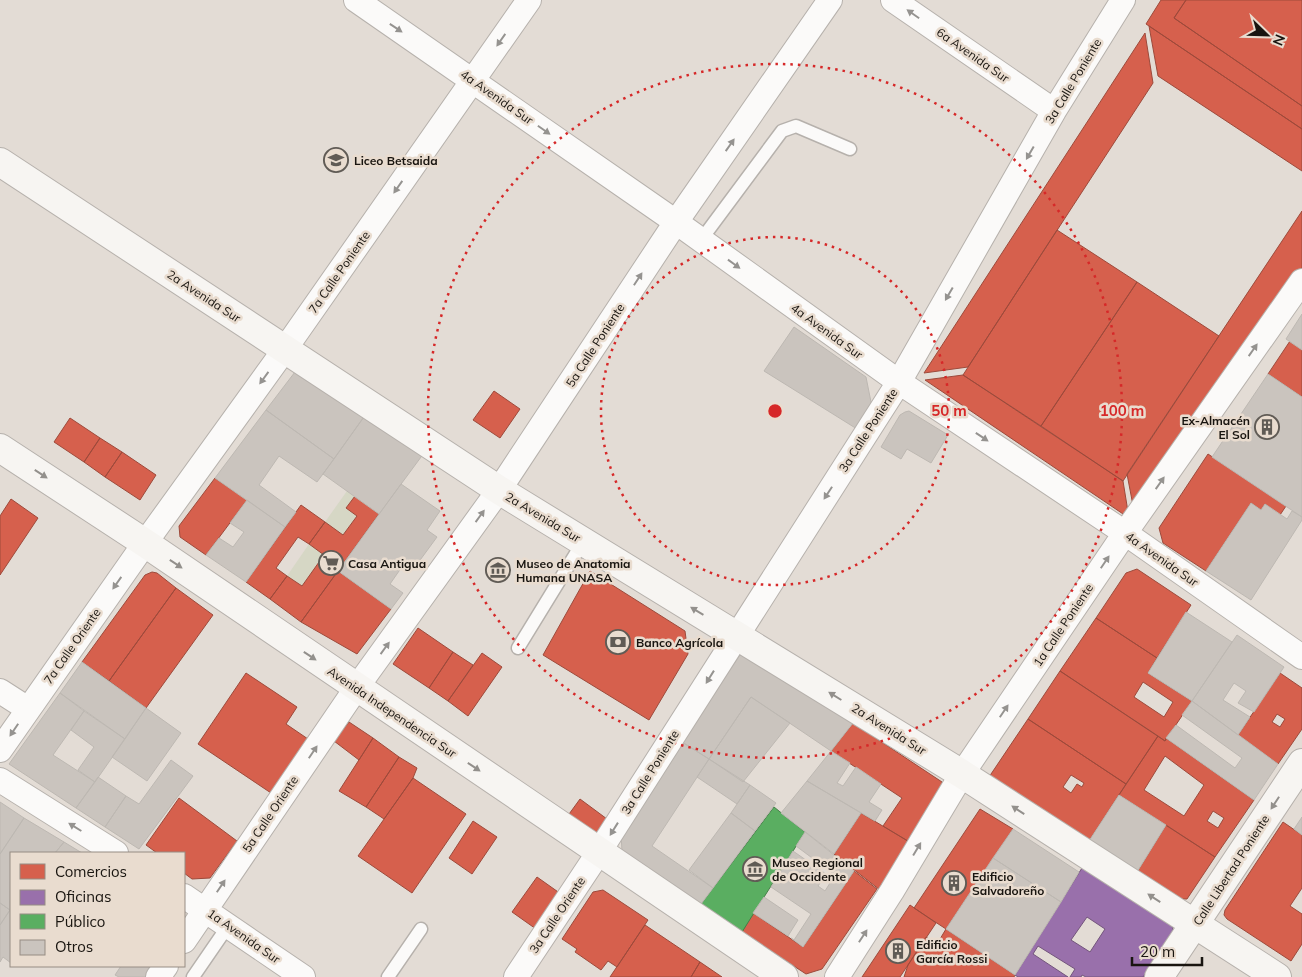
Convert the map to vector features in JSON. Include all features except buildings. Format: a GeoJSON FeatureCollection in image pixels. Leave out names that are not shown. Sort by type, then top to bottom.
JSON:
{"type":"FeatureCollection","features":[{"type":"Feature","properties":{"kind":"main road","name":"2a Avenida Sur"},"geometry":{"type":"LineString","coordinates":[[0,162],[499,490],[962,774],[1277,977]]}},
{"type":"Feature","properties":{"kind":"main road","name":"Avenida Independencia Sur"},"geometry":{"type":"LineString","coordinates":[[0,448],[145,543],[784,977]]}},
{"type":"Feature","properties":{"kind":"main road","name":"Calle Libertad Poniente"},"geometry":{"type":"LineString","coordinates":[[1159,977],[1302,763]]}},
{"type":"Feature","properties":{"kind":"street","name":"4a Avenida Sur"},"geometry":{"type":"LineString","coordinates":[[356,0],[676,222],[899,382],[1125,533],[1302,657]]}},
{"type":"Feature","properties":{"kind":"street","name":"7a Calle Poniente"},"geometry":{"type":"LineString","coordinates":[[145,543],[285,349],[529,0]]}},
{"type":"Feature","properties":{"kind":"street","name":"5a Calle Poniente"},"geometry":{"type":"LineString","coordinates":[[357,687],[499,490],[676,222],[830,0]]}},
{"type":"Feature","properties":{"kind":"street","name":"6a Avenida Sur"},"geometry":{"type":"LineString","coordinates":[[893,0],[1054,111]]}},
{"type":"Feature","properties":{"kind":"street","name":"3a Calle Poniente"},"geometry":{"type":"LineString","coordinates":[[599,852],[899,382],[1054,111],[1123,0]]}},
{"type":"Feature","properties":{"kind":"street","name":"1a Calle Poniente"},"geometry":{"type":"LineString","coordinates":[[837,977],[962,774],[1125,533],[1302,281]]}},
{"type":"Feature","properties":{"kind":"street","name":"7a Calle Oriente"},"geometry":{"type":"LineString","coordinates":[[0,750],[145,543]]}},
{"type":"Feature","properties":{"kind":"street","name":"5a Calle Oriente"},"geometry":{"type":"LineString","coordinates":[[185,940],[357,687]]}},
{"type":"Feature","properties":{"kind":"street"},"geometry":{"type":"LineString","coordinates":[[0,692],[28,709]]}},
{"type":"Feature","properties":{"kind":"street"},"geometry":{"type":"LineString","coordinates":[[0,780],[114,852]]}},
{"type":"Feature","properties":{"kind":"street","name":"3a Calle Oriente"},"geometry":{"type":"LineString","coordinates":[[516,977],[599,852]]}},
{"type":"Feature","properties":{"kind":"street","name":"1a Avenida Sur"},"geometry":{"type":"LineString","coordinates":[[185,897],[303,977]]}},
{"type":"Feature","properties":{"kind":"lane"},"geometry":{"type":"LineString","coordinates":[[701,240],[782,131],[796,126],[850,149]]}},
{"type":"Feature","properties":{"kind":"lane"},"geometry":{"type":"LineString","coordinates":[[518,648],[583,542]]}},
{"type":"Feature","properties":{"kind":"lane"},"geometry":{"type":"LineString","coordinates":[[193,977],[228,926]]}},
{"type":"Feature","properties":{"kind":"lane"},"geometry":{"type":"LineString","coordinates":[[388,977],[421,929]]}},
{"type":"Feature","properties":{"kind":"green space"},"geometry":{"type":"Polygon","coordinates":[[[347,491],[355,496],[347,508],[357,516],[343,535],[325,522],[347,491]]]}},
{"type":"Feature","properties":{"kind":"green space"},"geometry":{"type":"Polygon","coordinates":[[[309,544],[324,555],[302,586],[287,576],[309,544]]]}},
{"type":"Feature","properties":{"kind":"place","name":"Liceo Betsaida"},"geometry":{"type":"Point","coordinates":[336,160]}},
{"type":"Feature","properties":{"kind":"place","name":"Ex-Almacén El Sol"},"geometry":{"type":"Point","coordinates":[1267,427]}},
{"type":"Feature","properties":{"kind":"place","name":"Casa Antigua"},"geometry":{"type":"Point","coordinates":[331,563]}},
{"type":"Feature","properties":{"kind":"place","name":"Museo de Anatomia Humana UNASA"},"geometry":{"type":"Point","coordinates":[498,570]}},
{"type":"Feature","properties":{"kind":"place","name":"Banco Agrícola"},"geometry":{"type":"Point","coordinates":[618,642]}},
{"type":"Feature","properties":{"kind":"place","name":"Museo Regional de Occidente"},"geometry":{"type":"Point","coordinates":[755,869]}},
{"type":"Feature","properties":{"kind":"place","name":"Edificio Salvadoreño"},"geometry":{"type":"Point","coordinates":[954,883]}},
{"type":"Feature","properties":{"kind":"place","name":"Edificio García Rossi"},"geometry":{"type":"Point","coordinates":[898,951]}}]}
